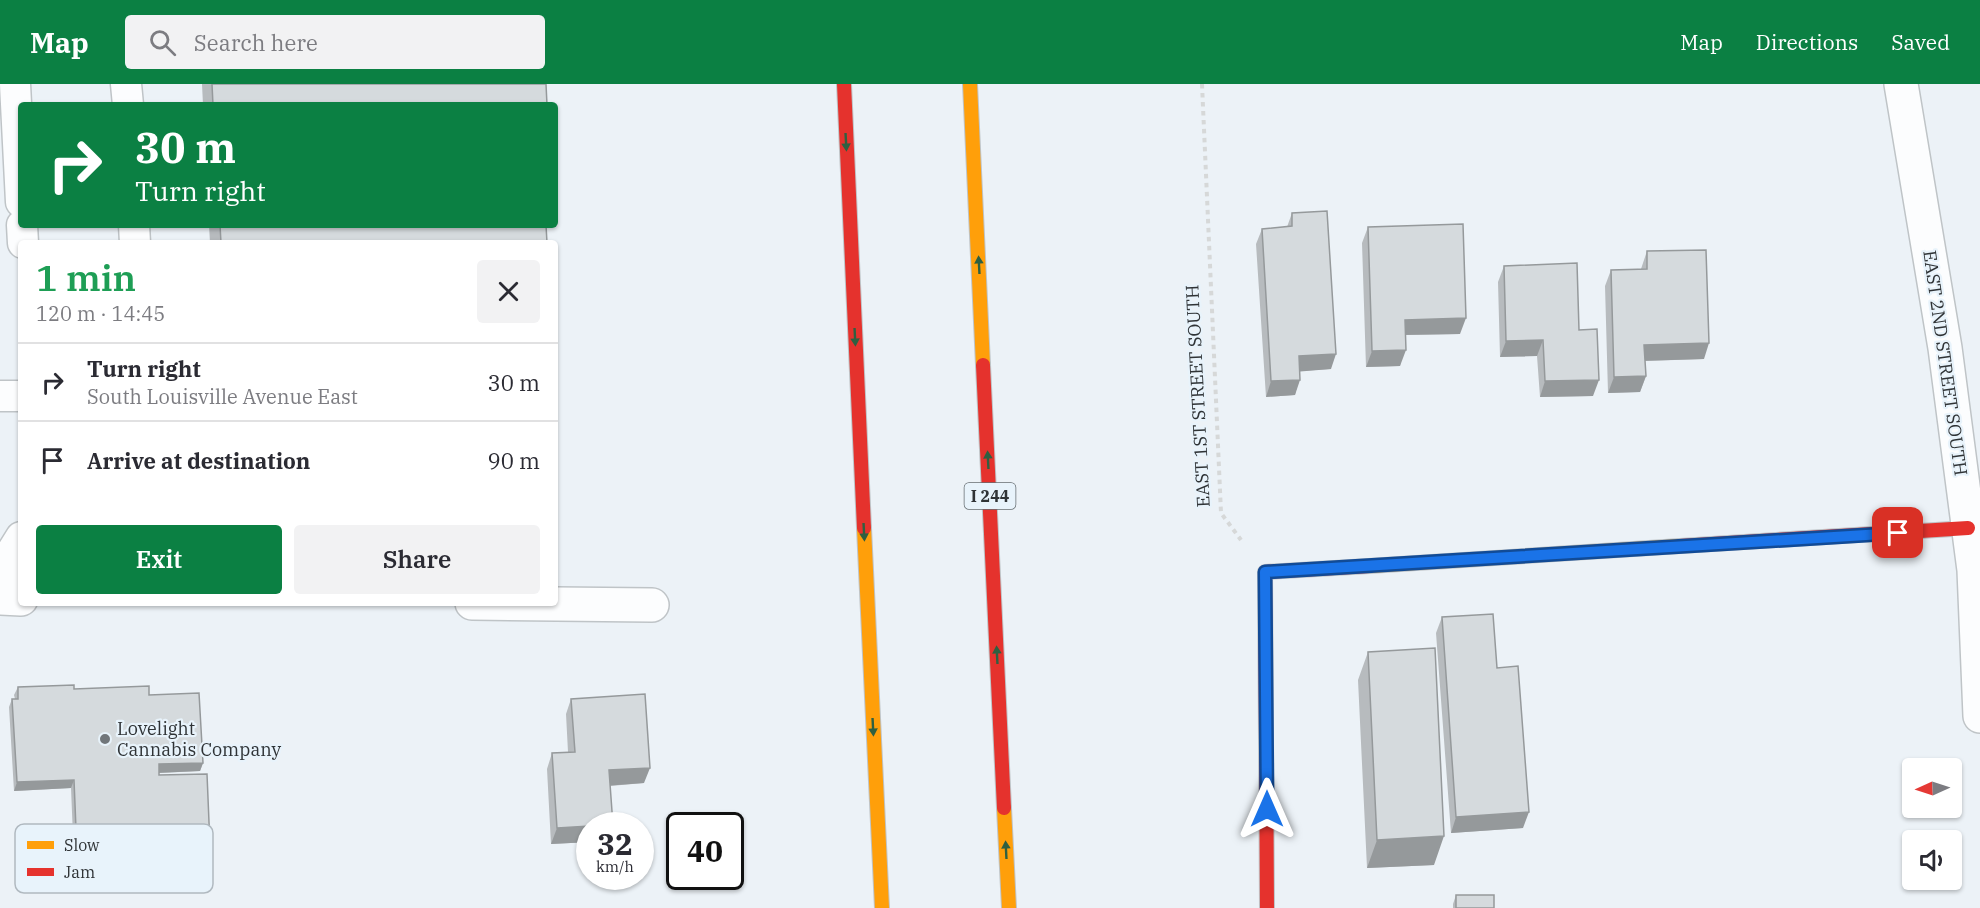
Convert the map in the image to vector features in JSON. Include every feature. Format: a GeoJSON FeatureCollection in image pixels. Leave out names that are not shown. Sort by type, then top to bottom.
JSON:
{"type":"FeatureCollection","features":[{"type":"Feature","properties":{"kind":"main road"},"geometry":{"type":"LineString","coordinates":[[844,84],[882,908]]}},
{"type":"Feature","properties":{"kind":"main road","name":"I 244"},"geometry":{"type":"LineString","coordinates":[[970,84],[1009,908]]}},
{"type":"Feature","properties":{"kind":"main road"},"geometry":{"type":"LineString","coordinates":[[1267,908],[1265,572],[1968,528]]}},
{"type":"Feature","properties":{"kind":"street","name":"EAST 2ND STREET SOUTH"},"geometry":{"type":"LineString","coordinates":[[1901,84],[1945,348],[1974,570],[1980,716]]}},
{"type":"Feature","properties":{"kind":"street"},"geometry":{"type":"LineString","coordinates":[[558,604],[652,605]]}},
{"type":"Feature","properties":{"kind":"lane"},"geometry":{"type":"LineString","coordinates":[[15,84],[18,143]]}},
{"type":"Feature","properties":{"kind":"lane"},"geometry":{"type":"LineString","coordinates":[[126,84],[128,102]]}},
{"type":"Feature","properties":{"kind":"lane"},"geometry":{"type":"LineString","coordinates":[[0,396],[18,396]]}},
{"type":"Feature","properties":{"kind":"lane"},"geometry":{"type":"LineString","coordinates":[[10,599],[11,553],[18,542]]}},
{"type":"Feature","properties":{"kind":"path","name":"EAST 1ST STREET SOUTH"},"geometry":{"type":"LineString","coordinates":[[1202,84],[1221,513],[1265,572]]}},
{"type":"Feature","properties":{"kind":"building"},"geometry":{"type":"Polygon","coordinates":[[[212,84],[546,84],[547,102],[213,102],[212,84]]]}},
{"type":"Feature","properties":{"kind":"building"},"geometry":{"type":"Polygon","coordinates":[[[1327,211],[1336,354],[1299,356],[1300,380],[1271,381],[1262,229],[1292,226],[1292,213],[1327,211]]]}},
{"type":"Feature","properties":{"kind":"building"},"geometry":{"type":"Polygon","coordinates":[[[1463,224],[1466,318],[1405,320],[1406,350],[1372,351],[1368,227],[1463,224]]]}},
{"type":"Feature","properties":{"kind":"building"},"geometry":{"type":"Polygon","coordinates":[[[220,228],[546,228],[547,240],[221,240],[220,228]]]}},
{"type":"Feature","properties":{"kind":"building"},"geometry":{"type":"Polygon","coordinates":[[[1706,250],[1709,343],[1644,345],[1646,376],[1614,377],[1611,270],[1647,269],[1647,251],[1706,250]]]}},
{"type":"Feature","properties":{"kind":"building"},"geometry":{"type":"Polygon","coordinates":[[[1577,263],[1579,330],[1597,329],[1599,380],[1545,381],[1543,340],[1506,341],[1504,266],[1577,263]]]}},
{"type":"Feature","properties":{"kind":"building"},"geometry":{"type":"Polygon","coordinates":[[[1493,614],[1497,668],[1518,666],[1529,812],[1456,817],[1442,617],[1493,614]]]}},
{"type":"Feature","properties":{"kind":"building"},"geometry":{"type":"Polygon","coordinates":[[[1435,648],[1444,836],[1377,840],[1368,652],[1435,648]]]}},
{"type":"Feature","properties":{"kind":"building","name":"Lovelight Cannabis Company"},"geometry":{"type":"Polygon","coordinates":[[[74,685],[74,689],[149,686],[149,695],[199,693],[203,763],[159,764],[159,775],[207,774],[209,824],[76,824],[74,780],[17,782],[12,699],[18,699],[18,687],[74,685]]]}},
{"type":"Feature","properties":{"kind":"building"},"geometry":{"type":"Polygon","coordinates":[[[645,694],[650,768],[609,770],[612,812],[576,812],[576,827],[557,828],[552,753],[575,752],[571,699],[645,694]]]}},
{"type":"Feature","properties":{"kind":"building"},"geometry":{"type":"Polygon","coordinates":[[[1456,895],[1494,895],[1494,908],[1456,908],[1456,895]]]}},
{"type":"Feature","properties":{"kind":"traffic: slow"},"geometry":{"type":"LineString","coordinates":[[970,84],[983,365]]}},
{"type":"Feature","properties":{"kind":"traffic: slow"},"geometry":{"type":"LineString","coordinates":[[864,528],[882,908]]}},
{"type":"Feature","properties":{"kind":"traffic: slow"},"geometry":{"type":"LineString","coordinates":[[1369,566],[1680,546]]}},
{"type":"Feature","properties":{"kind":"traffic: slow"},"geometry":{"type":"LineString","coordinates":[[1004,808],[1009,908]]}},
{"type":"Feature","properties":{"kind":"traffic: jam"},"geometry":{"type":"LineString","coordinates":[[844,84],[864,528]]}},
{"type":"Feature","properties":{"kind":"traffic: jam"},"geometry":{"type":"LineString","coordinates":[[983,365],[1004,808]]}},
{"type":"Feature","properties":{"kind":"traffic: jam"},"geometry":{"type":"LineString","coordinates":[[1680,546],[1968,528]]}},
{"type":"Feature","properties":{"kind":"traffic: jam"},"geometry":{"type":"LineString","coordinates":[[1267,908],[1265,572],[1369,566]]}},
{"type":"Feature","properties":{"kind":"place","name":"Lovelight Cannabis Company"},"geometry":{"type":"Point","coordinates":[105,739]}},
{"type":"Feature","properties":{"kind":"route"},"geometry":{"type":"LineString","coordinates":[[1267,809],[1265,572],[1898,533]]}}]}
